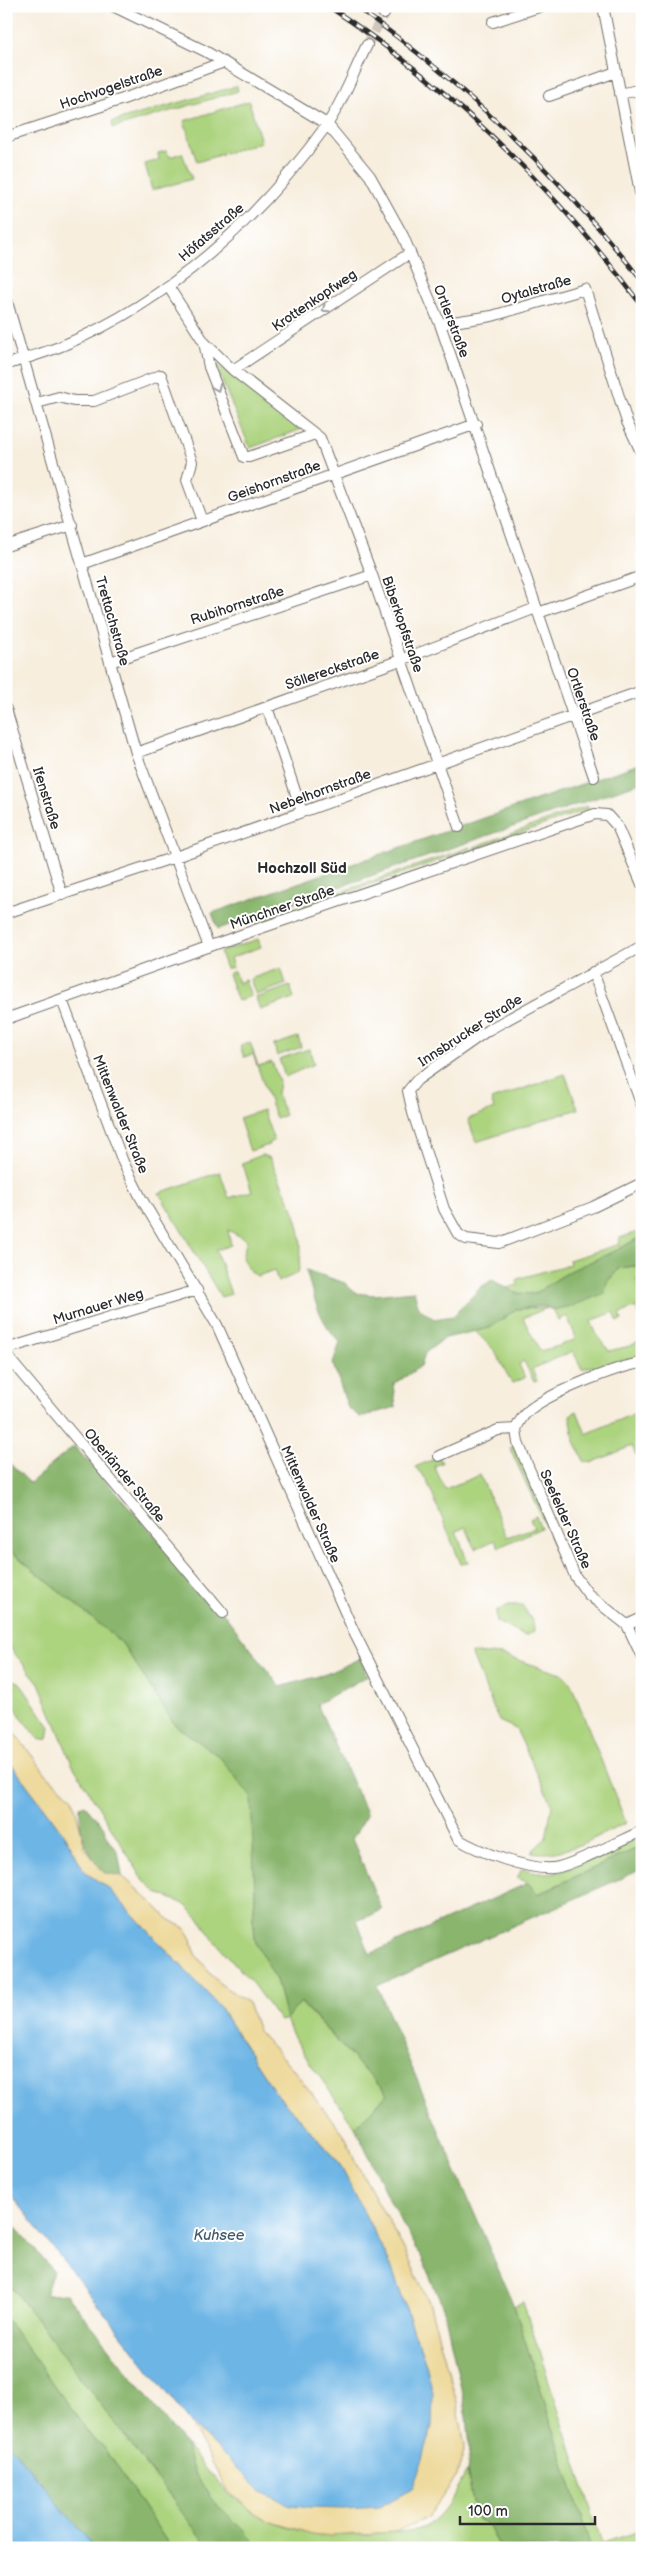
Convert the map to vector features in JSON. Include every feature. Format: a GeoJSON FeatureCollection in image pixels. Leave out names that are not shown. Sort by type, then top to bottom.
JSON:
{"type":"FeatureCollection","features":[{"type":"Feature","properties":{"kind":"street","name":"Ortlerstraße"},"geometry":{"type":"LineString","coordinates":[[113,6],[224,62],[327,124],[370,176],[410,253],[440,324],[476,424],[594,777]]}},
{"type":"Feature","properties":{"kind":"street"},"geometry":{"type":"LineString","coordinates":[[494,22],[542,6]]}},
{"type":"Feature","properties":{"kind":"street"},"geometry":{"type":"LineString","coordinates":[[603,6],[642,202]]}},
{"type":"Feature","properties":{"kind":"street","name":"Höfatsstraße"},"geometry":{"type":"LineString","coordinates":[[6,365],[65,344],[100,327],[168,286],[262,205],[327,124],[368,45]]}},
{"type":"Feature","properties":{"kind":"street","name":"Hochvogelstraße"},"geometry":{"type":"LineString","coordinates":[[6,137],[116,101],[224,62]]}},
{"type":"Feature","properties":{"kind":"street"},"geometry":{"type":"LineString","coordinates":[[549,96],[616,72]]}},
{"type":"Feature","properties":{"kind":"street"},"geometry":{"type":"LineString","coordinates":[[620,94],[642,89]]}},
{"type":"Feature","properties":{"kind":"street","name":"Krottenkopfweg"},"geometry":{"type":"LineString","coordinates":[[233,370],[410,253]]}},
{"type":"Feature","properties":{"kind":"street","name":"Biberkopfstraße"},"geometry":{"type":"LineString","coordinates":[[168,286],[204,342],[233,370],[320,438],[335,473],[372,575],[458,827]]}},
{"type":"Feature","properties":{"kind":"street","name":"Oytalstraße"},"geometry":{"type":"LineString","coordinates":[[440,324],[492,316],[585,289],[627,422],[642,454]]}},
{"type":"Feature","properties":{"kind":"street","name":"Trettachstraße"},"geometry":{"type":"LineString","coordinates":[[6,298],[136,753],[209,947]]}},
{"type":"Feature","properties":{"kind":"street","name":"Biberkopfstraße"},"geometry":{"type":"LineString","coordinates":[[204,342],[208,367],[244,456],[249,457],[314,434]]}},
{"type":"Feature","properties":{"kind":"street"},"geometry":{"type":"LineString","coordinates":[[37,403],[60,397],[74,401],[94,401],[161,375],[192,462],[187,480],[202,521]]}},
{"type":"Feature","properties":{"kind":"street","name":"Geishornstraße"},"geometry":{"type":"LineString","coordinates":[[82,564],[476,424]]}},
{"type":"Feature","properties":{"kind":"street"},"geometry":{"type":"LineString","coordinates":[[6,546],[72,525]]}},
{"type":"Feature","properties":{"kind":"street","name":"Rubihornstraße"},"geometry":{"type":"LineString","coordinates":[[110,662],[372,575]]}},
{"type":"Feature","properties":{"kind":"street","name":"Söllereckstraße"},"geometry":{"type":"LineString","coordinates":[[136,753],[537,611],[642,576]]}},
{"type":"Feature","properties":{"kind":"street","name":"Nebelhornstraße"},"geometry":{"type":"LineString","coordinates":[[6,914],[174,858],[436,762],[642,691]]}},
{"type":"Feature","properties":{"kind":"street"},"geometry":{"type":"LineString","coordinates":[[267,707],[302,812]]}},
{"type":"Feature","properties":{"kind":"street","name":"Ifenstraße"},"geometry":{"type":"LineString","coordinates":[[6,709],[62,894]]}},
{"type":"Feature","properties":{"kind":"street","name":"Münchner Straße"},"geometry":{"type":"LineString","coordinates":[[6,1019],[595,814],[608,815],[617,826],[642,884]]}},
{"type":"Feature","properties":{"kind":"street","name":"Innsbrucker Straße"},"geometry":{"type":"LineString","coordinates":[[642,946],[495,1027],[447,1058],[412,1085],[408,1091],[409,1100],[444,1209],[458,1234],[466,1239],[498,1242],[593,1206],[642,1183]]}},
{"type":"Feature","properties":{"kind":"street"},"geometry":{"type":"LineString","coordinates":[[593,972],[642,1106]]}},
{"type":"Feature","properties":{"kind":"street","name":"Mittenwalder Straße"},"geometry":{"type":"LineString","coordinates":[[62,1000],[123,1162],[141,1198],[218,1325],[293,1498],[377,1680],[458,1839],[476,1850],[499,1858],[554,1868],[642,1831]]}},
{"type":"Feature","properties":{"kind":"street","name":"Murnauer Weg"},"geometry":{"type":"LineString","coordinates":[[6,1349],[197,1290]]}},
{"type":"Feature","properties":{"kind":"street","name":"Oberländer Straße"},"geometry":{"type":"LineString","coordinates":[[6,1355],[223,1613]]}},
{"type":"Feature","properties":{"kind":"street"},"geometry":{"type":"LineString","coordinates":[[439,1456],[498,1430],[516,1428],[527,1412],[540,1402],[617,1369],[642,1363]]}},
{"type":"Feature","properties":{"kind":"street","name":"Seefelder Straße"},"geometry":{"type":"LineString","coordinates":[[516,1428],[518,1443],[575,1576],[588,1594],[627,1625],[642,1657]]}},
{"type":"Feature","properties":{"kind":"street"},"geometry":{"type":"LineString","coordinates":[[627,1625],[642,1618]]}},
{"type":"Feature","properties":{"kind":"green space"},"geometry":{"type":"Polygon","coordinates":[[[237,86],[238,91],[113,128],[112,122],[237,86]]]}},
{"type":"Feature","properties":{"kind":"green space"},"geometry":{"type":"Polygon","coordinates":[[[249,101],[261,142],[197,162],[184,121],[249,101]]]}},
{"type":"Feature","properties":{"kind":"green space"},"geometry":{"type":"Polygon","coordinates":[[[166,151],[170,157],[182,153],[192,179],[152,190],[145,164],[159,160],[158,153],[166,151]]]}},
{"type":"Feature","properties":{"kind":"green space"},"geometry":{"type":"Polygon","coordinates":[[[214,362],[302,429],[250,448],[214,362]]]}},
{"type":"Feature","properties":{"kind":"green space"},"geometry":{"type":"Polygon","coordinates":[[[642,763],[642,782],[218,929],[212,913],[642,763]]]}},
{"type":"Feature","properties":{"kind":"green space"},"geometry":{"type":"Polygon","coordinates":[[[587,806],[589,809],[475,849],[474,847],[587,806]]]}},
{"type":"Feature","properties":{"kind":"green space"},"geometry":{"type":"Polygon","coordinates":[[[470,847],[472,849],[255,925],[254,922],[470,847]]]}},
{"type":"Feature","properties":{"kind":"green space"},"geometry":{"type":"Polygon","coordinates":[[[258,939],[261,947],[230,958],[233,967],[226,969],[220,952],[258,939]]]}},
{"type":"Feature","properties":{"kind":"green space"},"geometry":{"type":"Polygon","coordinates":[[[281,968],[286,984],[256,995],[250,979],[281,968]]]}},
{"type":"Feature","properties":{"kind":"green space"},"geometry":{"type":"Polygon","coordinates":[[[234,971],[238,983],[245,980],[251,996],[238,1001],[228,974],[234,971]]]}},
{"type":"Feature","properties":{"kind":"green space"},"geometry":{"type":"Polygon","coordinates":[[[290,986],[294,998],[260,1010],[256,998],[290,986]]]}},
{"type":"Feature","properties":{"kind":"green space"},"geometry":{"type":"Polygon","coordinates":[[[298,1037],[301,1047],[277,1056],[274,1045],[298,1037]]]}},
{"type":"Feature","properties":{"kind":"green space"},"geometry":{"type":"Polygon","coordinates":[[[250,1042],[258,1066],[272,1062],[279,1081],[277,1094],[285,1115],[276,1119],[253,1054],[244,1057],[240,1046],[250,1042]]]}},
{"type":"Feature","properties":{"kind":"green space"},"geometry":{"type":"Polygon","coordinates":[[[309,1049],[314,1064],[285,1077],[279,1059],[309,1049]]]}},
{"type":"Feature","properties":{"kind":"green space"},"geometry":{"type":"Polygon","coordinates":[[[565,1074],[578,1109],[476,1142],[468,1119],[494,1109],[491,1100],[565,1074]]]}},
{"type":"Feature","properties":{"kind":"green space"},"geometry":{"type":"Polygon","coordinates":[[[263,1110],[274,1141],[269,1143],[269,1145],[250,1151],[239,1118],[263,1110]]]}},
{"type":"Feature","properties":{"kind":"green space"},"geometry":{"type":"Polygon","coordinates":[[[262,1155],[270,1158],[294,1213],[301,1241],[298,1273],[278,1282],[274,1270],[258,1276],[251,1273],[242,1258],[247,1240],[228,1230],[231,1245],[216,1250],[231,1294],[221,1297],[159,1193],[220,1172],[229,1198],[252,1191],[242,1163],[262,1155]]]}},
{"type":"Feature","properties":{"kind":"green space"},"geometry":{"type":"Polygon","coordinates":[[[642,1231],[642,1236],[619,1249],[570,1271],[534,1294],[516,1293],[507,1288],[518,1285],[517,1279],[570,1264],[569,1260],[620,1244],[619,1238],[642,1231]]]}},
{"type":"Feature","properties":{"kind":"green space"},"geometry":{"type":"Polygon","coordinates":[[[642,1236],[642,1265],[619,1268],[607,1282],[605,1293],[572,1306],[553,1310],[543,1306],[516,1309],[490,1328],[445,1338],[425,1353],[421,1366],[393,1385],[396,1407],[360,1417],[348,1408],[333,1364],[340,1342],[322,1318],[306,1270],[345,1283],[355,1293],[374,1295],[414,1291],[419,1308],[434,1319],[453,1316],[481,1287],[492,1280],[516,1293],[534,1294],[570,1271],[619,1249],[642,1236]]]}},
{"type":"Feature","properties":{"kind":"green space"},"geometry":{"type":"Polygon","coordinates":[[[642,1265],[642,1277],[636,1280],[642,1289],[642,1321],[636,1307],[620,1314],[622,1320],[618,1322],[614,1312],[591,1321],[596,1333],[609,1351],[630,1346],[642,1340],[642,1358],[620,1361],[594,1370],[592,1366],[582,1369],[573,1351],[532,1369],[537,1381],[534,1382],[524,1361],[519,1364],[525,1378],[512,1383],[494,1350],[475,1331],[490,1328],[516,1309],[547,1308],[523,1318],[540,1351],[559,1346],[574,1340],[575,1335],[567,1316],[558,1320],[553,1310],[572,1304],[590,1295],[606,1283],[619,1268],[642,1265]]]}},
{"type":"Feature","properties":{"kind":"green space"},"geometry":{"type":"Polygon","coordinates":[[[577,1411],[586,1434],[633,1414],[642,1418],[642,1453],[636,1455],[632,1446],[591,1463],[584,1461],[574,1439],[570,1415],[577,1411]]]}},
{"type":"Feature","properties":{"kind":"green space"},"geometry":{"type":"Polygon","coordinates":[[[74,1446],[211,1597],[280,1687],[326,1674],[361,1658],[367,1676],[317,1704],[367,1815],[352,1839],[382,1910],[357,1921],[370,1954],[528,1883],[538,1894],[642,1846],[642,1869],[377,1986],[514,2306],[591,2548],[501,2548],[489,2526],[476,2517],[467,2471],[470,2448],[467,2416],[444,2310],[421,2256],[387,2196],[355,2127],[387,2094],[301,2002],[286,2019],[276,1979],[256,1944],[253,1920],[255,1894],[251,1797],[219,1756],[175,1725],[122,1643],[6,1547],[6,1460],[30,1483],[74,1446]]]}},
{"type":"Feature","properties":{"kind":"green space"},"geometry":{"type":"Polygon","coordinates":[[[513,1446],[548,1525],[546,1527],[510,1448],[513,1446]]]}},
{"type":"Feature","properties":{"kind":"green space"},"geometry":{"type":"Polygon","coordinates":[[[439,1457],[442,1463],[434,1466],[445,1489],[480,1475],[507,1537],[534,1528],[530,1519],[536,1516],[541,1528],[499,1547],[495,1540],[475,1549],[466,1527],[456,1531],[468,1563],[461,1564],[426,1479],[415,1467],[439,1457]]]}},
{"type":"Feature","properties":{"kind":"green space"},"geometry":{"type":"Polygon","coordinates":[[[552,1534],[575,1585],[596,1605],[594,1608],[572,1587],[549,1535],[552,1534]]]}},
{"type":"Feature","properties":{"kind":"green space"},"geometry":{"type":"Polygon","coordinates":[[[6,1547],[122,1643],[175,1725],[219,1756],[252,1797],[255,1894],[253,1920],[256,1944],[276,1979],[286,2018],[300,2002],[387,2094],[355,2127],[308,2060],[291,2032],[286,2019],[280,2021],[252,1983],[213,1939],[199,1918],[184,1904],[157,1893],[144,1881],[72,1764],[39,1683],[6,1643],[6,1547]]]}},
{"type":"Feature","properties":{"kind":"green space"},"geometry":{"type":"Polygon","coordinates":[[[509,1605],[522,1605],[533,1622],[534,1631],[525,1636],[497,1622],[496,1611],[509,1605]]]}},
{"type":"Feature","properties":{"kind":"green space"},"geometry":{"type":"Polygon","coordinates":[[[471,1653],[502,1655],[564,1675],[571,1684],[626,1823],[568,1849],[556,1852],[531,1852],[546,1838],[552,1805],[516,1729],[499,1721],[471,1653]]]}},
{"type":"Feature","properties":{"kind":"green space"},"geometry":{"type":"Polygon","coordinates":[[[12,1680],[19,1682],[50,1727],[48,1739],[39,1740],[18,1712],[12,1697],[12,1680]]]}},
{"type":"Feature","properties":{"kind":"green space"},"geometry":{"type":"Polygon","coordinates":[[[85,1805],[104,1827],[109,1841],[118,1851],[122,1876],[104,1874],[89,1851],[85,1843],[80,1818],[80,1807],[85,1805]]]}},
{"type":"Feature","properties":{"kind":"green space"},"geometry":{"type":"Polygon","coordinates":[[[642,1837],[642,1846],[537,1894],[528,1883],[517,1878],[522,1869],[543,1873],[559,1872],[642,1837]]]}},
{"type":"Feature","properties":{"kind":"green space"},"geometry":{"type":"Polygon","coordinates":[[[6,2216],[53,2271],[45,2295],[66,2294],[184,2444],[195,2475],[210,2497],[261,2548],[209,2548],[6,2279],[6,2216]]]}},
{"type":"Feature","properties":{"kind":"green space"},"geometry":{"type":"Polygon","coordinates":[[[6,2279],[209,2548],[171,2548],[104,2447],[93,2439],[6,2319],[6,2279]]]}},
{"type":"Feature","properties":{"kind":"green space"},"geometry":{"type":"Polygon","coordinates":[[[523,2302],[602,2543],[642,2530],[642,2541],[623,2548],[591,2548],[514,2306],[523,2302]]]}},
{"type":"Feature","properties":{"kind":"green space"},"geometry":{"type":"Polygon","coordinates":[[[6,2319],[93,2439],[104,2447],[171,2548],[95,2548],[6,2441],[6,2319]]]}},
{"type":"Feature","properties":{"kind":"green space"},"geometry":{"type":"Polygon","coordinates":[[[184,2444],[223,2487],[249,2509],[281,2525],[297,2530],[332,2535],[406,2531],[422,2528],[433,2521],[445,2509],[467,2471],[476,2517],[489,2526],[501,2548],[261,2548],[210,2497],[195,2475],[184,2444]]]}},
{"type":"Feature","properties":{"kind":"sand"},"geometry":{"type":"Polygon","coordinates":[[[6,1722],[47,1775],[73,1798],[85,1848],[104,1873],[122,1876],[167,1918],[186,1929],[192,1939],[195,1954],[219,1983],[248,2003],[258,2031],[292,2068],[346,2138],[354,2159],[405,2251],[429,2302],[457,2403],[465,2446],[457,2476],[428,2517],[395,2532],[331,2536],[312,2534],[269,2521],[247,2508],[225,2487],[191,2423],[260,2490],[427,2368],[391,2266],[338,2161],[275,2092],[218,2005],[109,1889],[85,1872],[65,1836],[6,1757],[6,1722]]]}},
{"type":"Feature","properties":{"kind":"water","name":"Kuhsee"},"geometry":{"type":"Polygon","coordinates":[[[6,1757],[65,1836],[85,1872],[109,1889],[218,2005],[275,2092],[338,2161],[391,2266],[427,2368],[433,2393],[432,2427],[423,2460],[412,2489],[379,2507],[344,2509],[307,2508],[287,2504],[260,2490],[191,2423],[6,2188],[6,1757]]]}},
{"type":"Feature","properties":{"kind":"water"},"geometry":{"type":"Polygon","coordinates":[[[6,2441],[95,2548],[6,2548],[6,2441]]]}},
{"type":"Feature","properties":{"kind":"tunnel"},"geometry":{"type":"LineString","coordinates":[[367,45],[384,14]]}},
{"type":"Feature","properties":{"kind":"railway"},"geometry":{"type":"LineString","coordinates":[[328,6],[416,70],[498,142],[573,221],[642,306]]}},
{"type":"Feature","properties":{"kind":"railway"},"geometry":{"type":"LineString","coordinates":[[355,6],[434,67],[509,133],[578,205],[642,281]]}},
{"type":"Feature","properties":{"kind":"district","name":"Hochzoll Süd"},"geometry":{"type":"Point","coordinates":[302,868]}}]}
